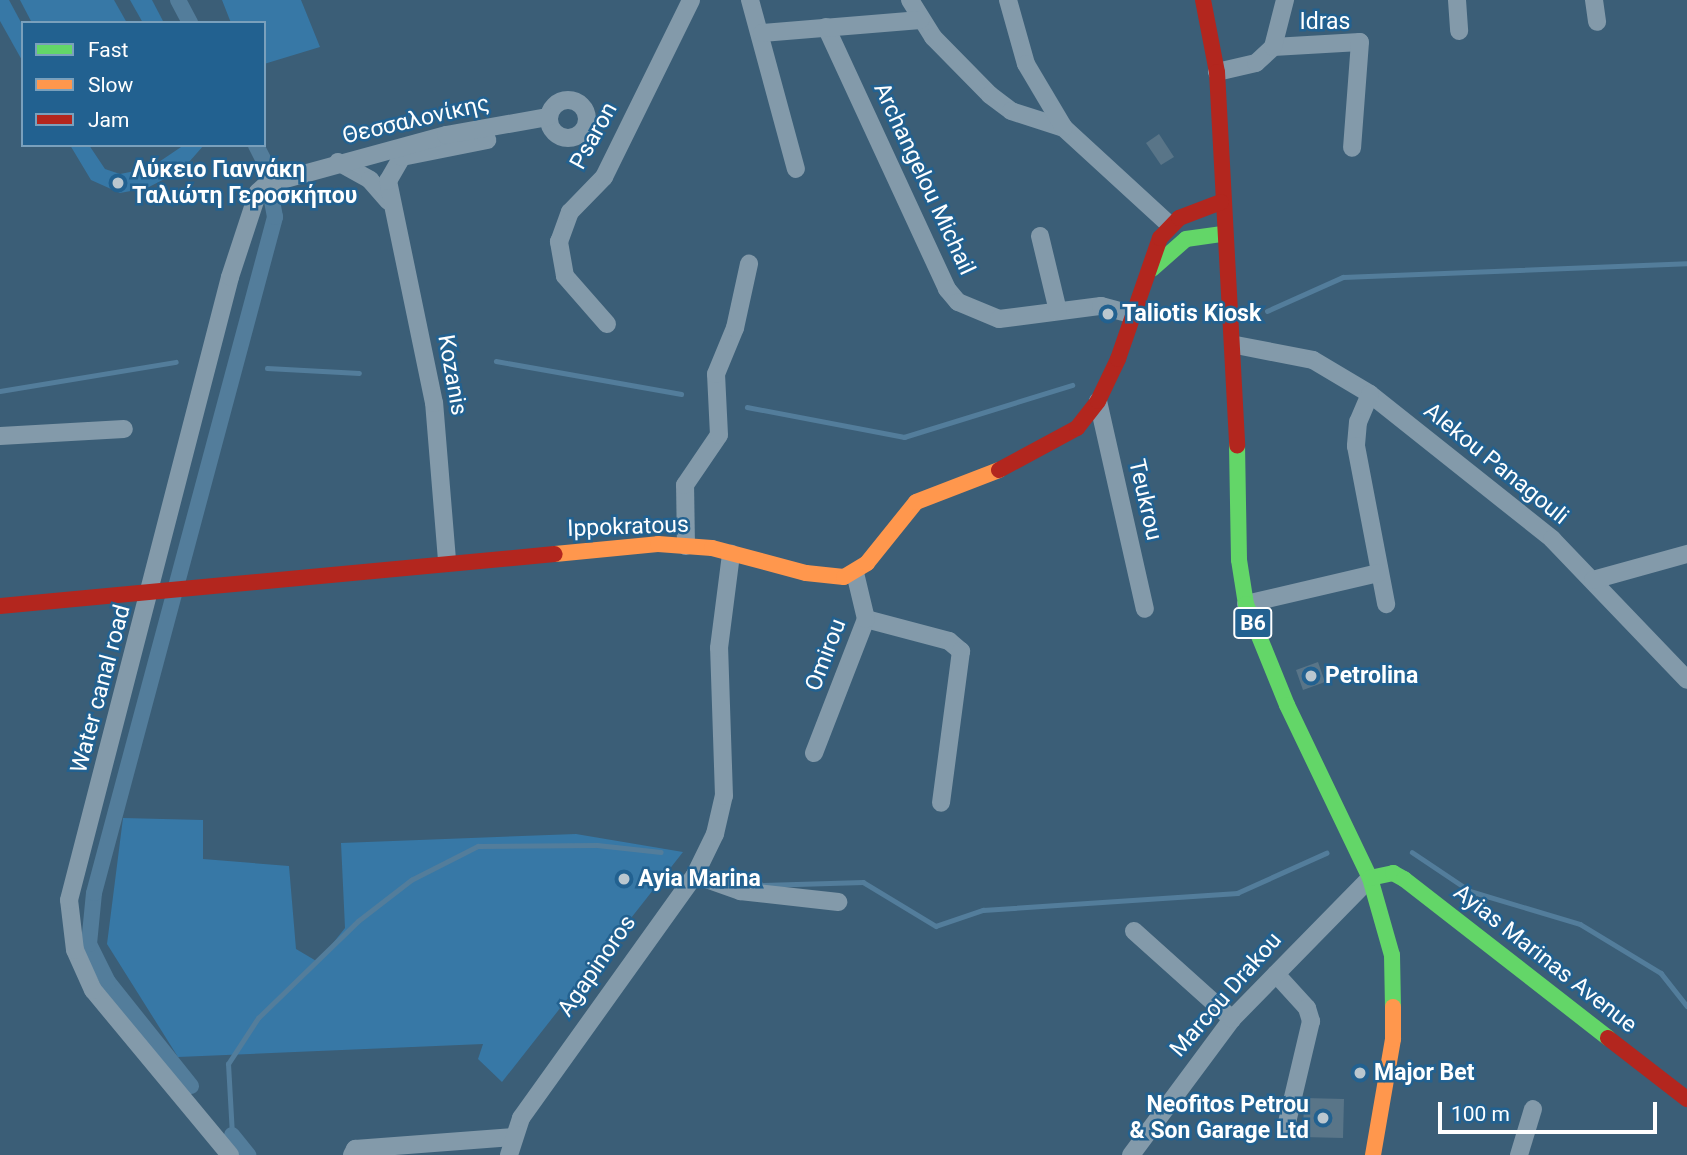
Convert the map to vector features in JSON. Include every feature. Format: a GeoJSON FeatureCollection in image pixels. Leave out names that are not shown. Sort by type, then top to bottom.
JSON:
{"type":"FeatureCollection","features":[{"type":"Feature","properties":{"kind":"street","name":"Psaron"},"geometry":{"type":"LineString","coordinates":[[607,324],[565,276],[559,242],[570,212],[604,177],[658,58],[691,0]]}},
{"type":"Feature","properties":{"kind":"street"},"geometry":{"type":"LineString","coordinates":[[750,0],[762,33],[777,114],[796,169]]}},
{"type":"Feature","properties":{"kind":"street"},"geometry":{"type":"LineString","coordinates":[[910,0],[920,20],[990,95],[1012,111],[1064,128]]}},
{"type":"Feature","properties":{"kind":"street"},"geometry":{"type":"LineString","coordinates":[[1008,0],[1026,64],[1064,128],[1170,225]]}},
{"type":"Feature","properties":{"kind":"street","name":"B6"},"geometry":{"type":"LineString","coordinates":[[1203,0],[1217,72],[1223,234],[1236,345],[1238,548],[1246,604],[1287,705],[1370,878],[1392,956],[1395,1010],[1373,1155]]}},
{"type":"Feature","properties":{"kind":"street"},"geometry":{"type":"LineString","coordinates":[[1217,72],[1256,63],[1273,47],[1285,0]]}},
{"type":"Feature","properties":{"kind":"street"},"geometry":{"type":"LineString","coordinates":[[1457,0],[1459,31]]}},
{"type":"Feature","properties":{"kind":"street"},"geometry":{"type":"LineString","coordinates":[[1594,0],[1597,22]]}},
{"type":"Feature","properties":{"kind":"street"},"geometry":{"type":"LineString","coordinates":[[762,33],[920,20]]}},
{"type":"Feature","properties":{"kind":"street","name":"Archangelou Michail"},"geometry":{"type":"LineString","coordinates":[[826,27],[947,289],[974,312],[999,319],[1101,306],[1132,314]]}},
{"type":"Feature","properties":{"kind":"street","name":"Idras"},"geometry":{"type":"LineString","coordinates":[[1273,47],[1360,42],[1352,148]]}},
{"type":"Feature","properties":{"kind":"street","name":"Θεσσαλονίκης"},"geometry":{"type":"LineString","coordinates":[[260,190],[338,162],[446,135],[549,122],[402,157]]}},
{"type":"Feature","properties":{"kind":"street","name":"Kozanis"},"geometry":{"type":"LineString","coordinates":[[402,157],[387,181],[388,201],[433,404],[447,560]]}},
{"type":"Feature","properties":{"kind":"street"},"geometry":{"type":"LineString","coordinates":[[338,162],[370,180],[388,201]]}},
{"type":"Feature","properties":{"kind":"street","name":"Water canal road"},"geometry":{"type":"LineString","coordinates":[[230,1155],[93,990],[75,950],[69,900],[158,591],[230,277],[260,190]]}},
{"type":"Feature","properties":{"kind":"street"},"geometry":{"type":"LineString","coordinates":[[855,573],[916,502],[1057,444],[1098,401],[1147,275],[1170,225],[1221,202]]}},
{"type":"Feature","properties":{"kind":"street"},"geometry":{"type":"LineString","coordinates":[[1147,275],[1186,239],[1223,234]]}},
{"type":"Feature","properties":{"kind":"street"},"geometry":{"type":"LineString","coordinates":[[1040,236],[1058,311]]}},
{"type":"Feature","properties":{"kind":"street"},"geometry":{"type":"LineString","coordinates":[[685,545],[685,485],[719,435],[716,374],[735,328],[749,264]]}},
{"type":"Feature","properties":{"kind":"street","name":"Alekou Panagouli"},"geometry":{"type":"LineString","coordinates":[[1236,345],[1313,360],[1370,394],[1525,515],[1593,580],[1685,677]]}},
{"type":"Feature","properties":{"kind":"street"},"geometry":{"type":"LineString","coordinates":[[1370,394],[1358,422],[1356,446],[1386,604]]}},
{"type":"Feature","properties":{"kind":"street","name":"Teukrou"},"geometry":{"type":"LineString","coordinates":[[1098,401],[1145,609]]}},
{"type":"Feature","properties":{"kind":"street"},"geometry":{"type":"LineString","coordinates":[[0,436],[124,429]]}},
{"type":"Feature","properties":{"kind":"street","name":"Ippokratous"},"geometry":{"type":"LineString","coordinates":[[0,606],[447,560],[685,545],[832,578],[855,573]]}},
{"type":"Feature","properties":{"kind":"street","name":"Agapinoros"},"geometry":{"type":"LineString","coordinates":[[511,1146],[551,1073],[695,875],[715,834],[724,796],[719,649],[731,554]]}},
{"type":"Feature","properties":{"kind":"street"},"geometry":{"type":"LineString","coordinates":[[1593,580],[1687,554]]}},
{"type":"Feature","properties":{"kind":"street","name":"Omirou"},"geometry":{"type":"LineString","coordinates":[[814,753],[866,618],[855,573]]}},
{"type":"Feature","properties":{"kind":"street"},"geometry":{"type":"LineString","coordinates":[[1246,604],[1378,573]]}},
{"type":"Feature","properties":{"kind":"street"},"geometry":{"type":"LineString","coordinates":[[866,618],[949,641],[961,650],[941,803]]}},
{"type":"Feature","properties":{"kind":"street","name":"Ayias Marinas Avenue"},"geometry":{"type":"LineString","coordinates":[[1370,878],[1393,873],[1404,879],[1687,1099]]}},
{"type":"Feature","properties":{"kind":"street"},"geometry":{"type":"LineString","coordinates":[[695,875],[740,891],[838,902]]}},
{"type":"Feature","properties":{"kind":"street","name":"Marcou Drakou"},"geometry":{"type":"LineString","coordinates":[[1131,1155],[1232,1018],[1370,878]]}},
{"type":"Feature","properties":{"kind":"street"},"geometry":{"type":"LineString","coordinates":[[1134,931],[1232,1018]]}},
{"type":"Feature","properties":{"kind":"street"},"geometry":{"type":"LineString","coordinates":[[1276,974],[1307,1008],[1311,1021],[1284,1131]]}},
{"type":"Feature","properties":{"kind":"street"},"geometry":{"type":"LineString","coordinates":[[1519,1155],[1533,1109]]}},
{"type":"Feature","properties":{"kind":"street"},"geometry":{"type":"LineString","coordinates":[[352,1155],[355,1149],[511,1146]]}},
{"type":"Feature","properties":{"kind":"shaded area"},"geometry":{"type":"Polygon","coordinates":[[[0,0],[9,0],[21,22],[21,58],[0,21],[0,0]]]}},
{"type":"Feature","properties":{"kind":"shaded area"},"geometry":{"type":"Polygon","coordinates":[[[20,0],[114,0],[126,21],[31,21],[20,0]]]}},
{"type":"Feature","properties":{"kind":"shaded area"},"geometry":{"type":"Polygon","coordinates":[[[130,0],[152,0],[163,21],[142,21],[130,0]]]}},
{"type":"Feature","properties":{"kind":"shaded area"},"geometry":{"type":"Polygon","coordinates":[[[222,0],[301,0],[320,47],[266,63],[266,21],[230,21],[222,0]]]}},
{"type":"Feature","properties":{"kind":"shaded area"},"geometry":{"type":"Polygon","coordinates":[[[71,147],[90,147],[105,169],[120,174],[150,168],[181,147],[202,147],[182,170],[147,188],[120,193],[91,180],[71,147]]]}},
{"type":"Feature","properties":{"kind":"shaded area"},"geometry":{"type":"Polygon","coordinates":[[[123,818],[203,820],[203,859],[289,866],[296,949],[318,962],[345,928],[341,843],[576,834],[683,852],[502,1082],[478,1059],[483,1044],[178,1057],[107,944],[123,818]]]}},
{"type":"Feature","properties":{"kind":"building"},"geometry":{"type":"Polygon","coordinates":[[[1159,134],[1174,157],[1161,165],[1146,143],[1159,134]]]}},
{"type":"Feature","properties":{"kind":"building","name":"Petrolina"},"geometry":{"type":"Polygon","coordinates":[[[1318,662],[1325,682],[1303,690],[1296,670],[1318,662]]]}},
{"type":"Feature","properties":{"kind":"building","name":"Neofitos Petrou & Son Garage Ltd"},"geometry":{"type":"Polygon","coordinates":[[[1304,1098],[1344,1099],[1343,1138],[1303,1137],[1304,1098]]]}},
{"type":"Feature","properties":{"kind":"waterway"},"geometry":{"type":"LineString","coordinates":[[178,0],[189,21]]}},
{"type":"Feature","properties":{"kind":"waterway"},"geometry":{"type":"LineString","coordinates":[[191,1086],[108,982],[89,944],[94,893],[275,217],[265,163],[257,147]]}},
{"type":"Feature","properties":{"kind":"waterway"},"geometry":{"type":"LineString","coordinates":[[1267,311],[1343,277],[1687,263]]}},
{"type":"Feature","properties":{"kind":"waterway"},"geometry":{"type":"LineString","coordinates":[[496,361],[681,394]]}},
{"type":"Feature","properties":{"kind":"waterway"},"geometry":{"type":"LineString","coordinates":[[0,391],[176,362]]}},
{"type":"Feature","properties":{"kind":"waterway"},"geometry":{"type":"LineString","coordinates":[[267,368],[359,373]]}},
{"type":"Feature","properties":{"kind":"waterway"},"geometry":{"type":"LineString","coordinates":[[747,407],[904,437],[1072,385]]}},
{"type":"Feature","properties":{"kind":"waterway"},"geometry":{"type":"LineString","coordinates":[[232,1135],[228,1064],[258,1018],[358,921],[411,880],[478,846],[597,845],[661,852]]}},
{"type":"Feature","properties":{"kind":"waterway"},"geometry":{"type":"LineString","coordinates":[[1412,852],[1470,891],[1580,924],[1661,973],[1687,1006]]}},
{"type":"Feature","properties":{"kind":"waterway"},"geometry":{"type":"LineString","coordinates":[[737,877],[763,885],[863,882],[936,926],[983,910],[1237,893],[1326,853]]}},
{"type":"Feature","properties":{"kind":"waterway"},"geometry":{"type":"LineString","coordinates":[[232,1135],[248,1155]]}},
{"type":"Feature","properties":{"kind":"traffic: fast"},"geometry":{"type":"LineString","coordinates":[[1152,269],[1186,239],[1223,234]]}},
{"type":"Feature","properties":{"kind":"traffic: fast"},"geometry":{"type":"LineString","coordinates":[[1237,445],[1239,560],[1246,604],[1287,705],[1370,878],[1392,955],[1393,1007]]}},
{"type":"Feature","properties":{"kind":"traffic: fast"},"geometry":{"type":"LineString","coordinates":[[1370,878],[1393,873],[1404,879],[1608,1038]]}},
{"type":"Feature","properties":{"kind":"traffic: slow"},"geometry":{"type":"LineString","coordinates":[[555,554],[658,544],[712,548],[806,573],[844,577],[867,563],[916,502],[999,470]]}},
{"type":"Feature","properties":{"kind":"traffic: slow"},"geometry":{"type":"LineString","coordinates":[[1373,1155],[1393,1039],[1393,1007]]}},
{"type":"Feature","properties":{"kind":"traffic: jam"},"geometry":{"type":"LineString","coordinates":[[1203,0],[1217,72],[1237,445]]}},
{"type":"Feature","properties":{"kind":"traffic: jam"},"geometry":{"type":"LineString","coordinates":[[999,470],[1077,428],[1098,401],[1118,359],[1160,238],[1179,218],[1221,202]]}},
{"type":"Feature","properties":{"kind":"traffic: jam"},"geometry":{"type":"LineString","coordinates":[[0,606],[555,554]]}},
{"type":"Feature","properties":{"kind":"traffic: jam"},"geometry":{"type":"LineString","coordinates":[[1608,1038],[1687,1099]]}},
{"type":"Feature","properties":{"kind":"place","name":"Λύκειο Γιαννάκη Ταλιώτη Γεροσκήπου"},"geometry":{"type":"Point","coordinates":[118,183]}},
{"type":"Feature","properties":{"kind":"place","name":"Taliotis Kiosk"},"geometry":{"type":"Point","coordinates":[1108,314]}},
{"type":"Feature","properties":{"kind":"place","name":"Petrolina"},"geometry":{"type":"Point","coordinates":[1311,676]}},
{"type":"Feature","properties":{"kind":"place","name":"Ayia Marina"},"geometry":{"type":"Point","coordinates":[624,879]}},
{"type":"Feature","properties":{"kind":"place","name":"Major Bet"},"geometry":{"type":"Point","coordinates":[1360,1073]}},
{"type":"Feature","properties":{"kind":"place","name":"Neofitos Petrou & Son Garage Ltd"},"geometry":{"type":"Point","coordinates":[1323,1118]}}]}
